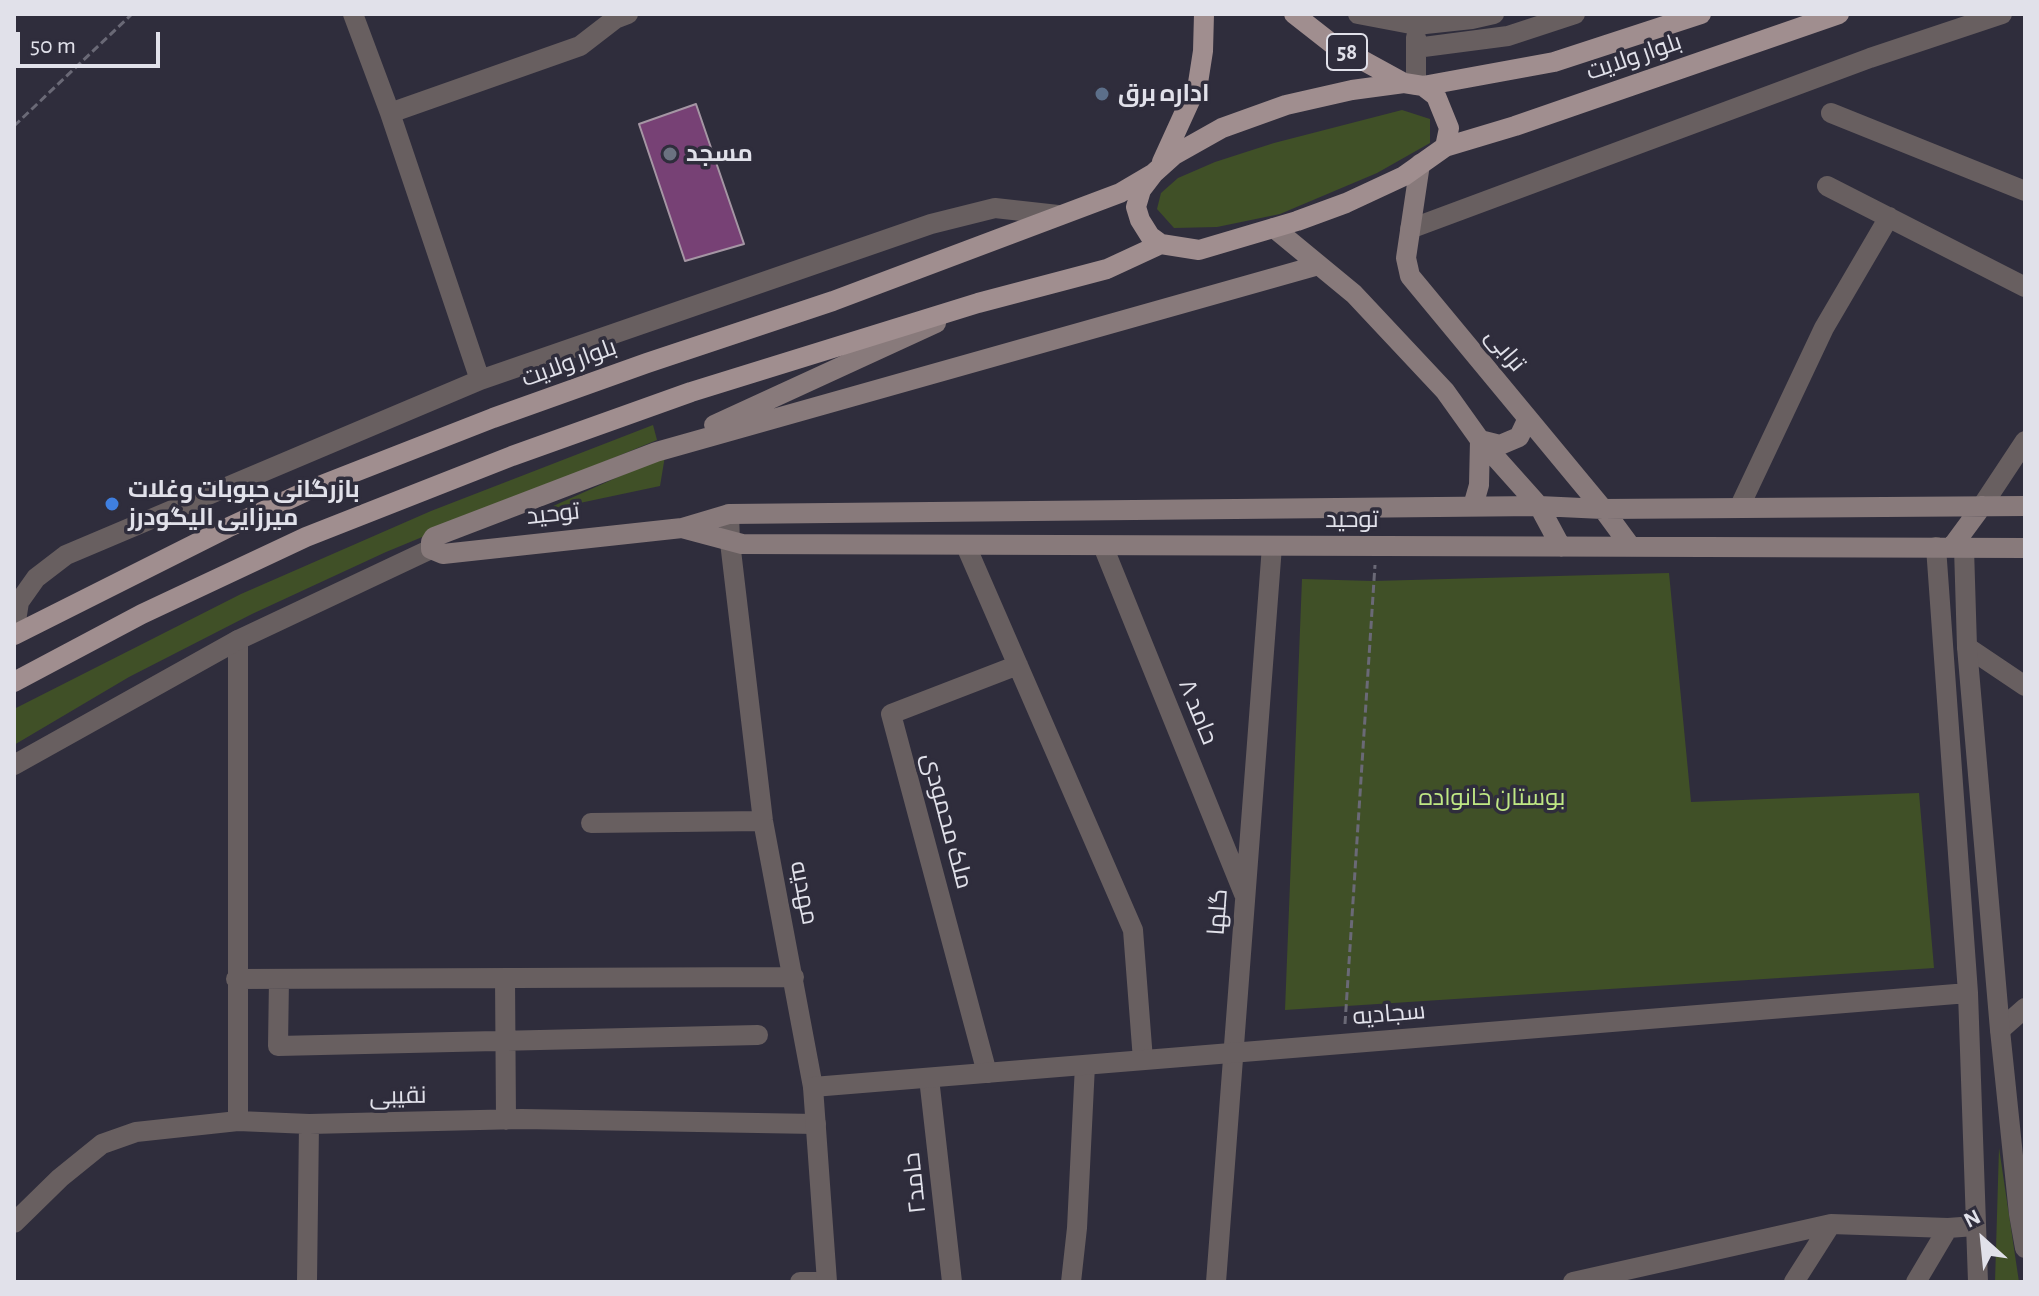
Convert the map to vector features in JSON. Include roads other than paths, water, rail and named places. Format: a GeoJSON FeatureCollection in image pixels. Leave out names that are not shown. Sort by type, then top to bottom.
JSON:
{"type":"FeatureCollection","features":[{"type":"Feature","properties":{"kind":"main road"},"geometry":{"type":"LineString","coordinates":[[14,682],[142,614],[306,537],[497,461],[691,392],[978,303],[1107,269],[1161,244],[1150,236],[1136,207],[1141,190],[1156,171],[1198,83],[1204,14]]}},
{"type":"Feature","properties":{"kind":"main road","name":"58"},"geometry":{"type":"LineString","coordinates":[[1294,14],[1331,43],[1415,84]]}},
{"type":"Feature","properties":{"kind":"main road","name":"بلوار ولایت"},"geometry":{"type":"LineString","coordinates":[[14,634],[309,490],[493,418],[833,301],[1120,193],[1197,141],[1254,116],[1318,97],[1554,62],[1701,14]]}},
{"type":"Feature","properties":{"kind":"main road","name":"بلوار ولایت"},"geometry":{"type":"LineString","coordinates":[[1161,244],[1199,250],[1274,228],[1346,203],[1404,176],[1445,147],[1530,121],[1839,14]]}},
{"type":"Feature","properties":{"kind":"main road"},"geometry":{"type":"LineString","coordinates":[[1415,84],[1436,96],[1444,111],[1449,128],[1445,147]]}},
{"type":"Feature","properties":{"kind":"main road","name":"ترابی"},"geometry":{"type":"LineString","coordinates":[[1420,164],[1406,258],[1410,276],[1631,547]]}},
{"type":"Feature","properties":{"kind":"main road"},"geometry":{"type":"LineString","coordinates":[[1274,228],[1354,294],[1445,391],[1480,440],[1539,506],[1561,547]]}},
{"type":"Feature","properties":{"kind":"main road"},"geometry":{"type":"LineString","coordinates":[[656,452],[1319,265]]}},
{"type":"Feature","properties":{"kind":"main road"},"geometry":{"type":"LineString","coordinates":[[431,549],[434,537],[656,452],[978,303]]}},
{"type":"Feature","properties":{"kind":"main road"},"geometry":{"type":"LineString","coordinates":[[1480,440],[1500,445],[1519,437],[1528,418]]}},
{"type":"Feature","properties":{"kind":"main road"},"geometry":{"type":"LineString","coordinates":[[1473,506],[1479,485],[1480,440]]}},
{"type":"Feature","properties":{"kind":"main road","name":"توحید"},"geometry":{"type":"LineString","coordinates":[[431,549],[443,554],[682,528],[729,514],[1473,506],[1603,509],[2025,506]]}},
{"type":"Feature","properties":{"kind":"main road"},"geometry":{"type":"LineString","coordinates":[[1950,548],[1982,506]]}},
{"type":"Feature","properties":{"kind":"main road","name":"توحید"},"geometry":{"type":"LineString","coordinates":[[682,528],[730,542],[966,546],[2025,548]]}},
{"type":"Feature","properties":{"kind":"street"},"geometry":{"type":"LineString","coordinates":[[353,14],[390,113],[480,380]]}},
{"type":"Feature","properties":{"kind":"street"},"geometry":{"type":"LineString","coordinates":[[390,113],[580,46],[615,19],[628,14]]}},
{"type":"Feature","properties":{"kind":"street"},"geometry":{"type":"LineString","coordinates":[[1358,14],[1416,25],[1481,16]]}},
{"type":"Feature","properties":{"kind":"street"},"geometry":{"type":"LineString","coordinates":[[1416,48],[1508,36],[1575,14]]}},
{"type":"Feature","properties":{"kind":"street"},"geometry":{"type":"LineString","coordinates":[[1410,229],[1870,58],[2002,14]]}},
{"type":"Feature","properties":{"kind":"street"},"geometry":{"type":"LineString","coordinates":[[1415,84],[1416,25]]}},
{"type":"Feature","properties":{"kind":"street"},"geometry":{"type":"LineString","coordinates":[[1831,113],[2025,191]]}},
{"type":"Feature","properties":{"kind":"street"},"geometry":{"type":"LineString","coordinates":[[1827,186],[2025,287]]}},
{"type":"Feature","properties":{"kind":"street"},"geometry":{"type":"LineString","coordinates":[[14,634],[19,602],[36,578],[66,555],[480,380],[931,224],[995,208],[1058,215]]}},
{"type":"Feature","properties":{"kind":"street"},"geometry":{"type":"LineString","coordinates":[[1739,508],[1824,328],[1889,217]]}},
{"type":"Feature","properties":{"kind":"street"},"geometry":{"type":"LineString","coordinates":[[1982,506],[2025,441]]}},
{"type":"Feature","properties":{"kind":"street","name":"مهدیه"},"geometry":{"type":"LineString","coordinates":[[729,514],[763,821],[813,1087],[826,1282]]}},
{"type":"Feature","properties":{"kind":"street"},"geometry":{"type":"LineString","coordinates":[[966,546],[1133,930],[1143,1060]]}},
{"type":"Feature","properties":{"kind":"street","name":"حامد ۸"},"geometry":{"type":"LineString","coordinates":[[1103,546],[1245,898]]}},
{"type":"Feature","properties":{"kind":"street","name":"گلها"},"geometry":{"type":"LineString","coordinates":[[1216,1282],[1272,546]]}},
{"type":"Feature","properties":{"kind":"street"},"geometry":{"type":"LineString","coordinates":[[1950,548],[1967,647],[2000,1030],[2025,1248]]}},
{"type":"Feature","properties":{"kind":"street"},"geometry":{"type":"LineString","coordinates":[[1950,548],[1978,1282]]}},
{"type":"Feature","properties":{"kind":"street"},"geometry":{"type":"LineString","coordinates":[[14,765],[238,640],[431,549]]}},
{"type":"Feature","properties":{"kind":"street"},"geometry":{"type":"LineString","coordinates":[[238,640],[238,1121]]}},
{"type":"Feature","properties":{"kind":"street"},"geometry":{"type":"LineString","coordinates":[[1967,647],[2025,686]]}},
{"type":"Feature","properties":{"kind":"street","name":"ملک محمودی"},"geometry":{"type":"LineString","coordinates":[[987,1073],[891,714],[1018,665]]}},
{"type":"Feature","properties":{"kind":"street"},"geometry":{"type":"LineString","coordinates":[[591,823],[763,821]]}},
{"type":"Feature","properties":{"kind":"street"},"geometry":{"type":"LineString","coordinates":[[236,979],[794,977]]}},
{"type":"Feature","properties":{"kind":"street"},"geometry":{"type":"LineString","coordinates":[[505,978],[506,1120]]}},
{"type":"Feature","properties":{"kind":"street"},"geometry":{"type":"LineString","coordinates":[[279,979],[278,1046],[758,1035]]}},
{"type":"Feature","properties":{"kind":"street","name":"سجادیه"},"geometry":{"type":"LineString","coordinates":[[813,1087],[1968,993]]}},
{"type":"Feature","properties":{"kind":"street"},"geometry":{"type":"LineString","coordinates":[[2000,1030],[2025,1008]]}},
{"type":"Feature","properties":{"kind":"street"},"geometry":{"type":"LineString","coordinates":[[1071,1282],[1077,1228],[1085,1065]]}},
{"type":"Feature","properties":{"kind":"street","name":"حامد۲"},"geometry":{"type":"LineString","coordinates":[[929,1078],[952,1282]]}},
{"type":"Feature","properties":{"kind":"street","name":"نقیبی"},"geometry":{"type":"LineString","coordinates":[[14,1223],[60,1178],[102,1144],[136,1132],[238,1121],[309,1124],[506,1120],[816,1124]]}},
{"type":"Feature","properties":{"kind":"street"},"geometry":{"type":"LineString","coordinates":[[307,1282],[309,1124]]}},
{"type":"Feature","properties":{"kind":"street"},"geometry":{"type":"LineString","coordinates":[[1573,1282],[1831,1224],[1975,1226]]}},
{"type":"Feature","properties":{"kind":"street"},"geometry":{"type":"LineString","coordinates":[[1794,1282],[1831,1224]]}},
{"type":"Feature","properties":{"kind":"street"},"geometry":{"type":"LineString","coordinates":[[1916,1282],[1948,1228]]}},
{"type":"Feature","properties":{"kind":"street"},"geometry":{"type":"LineString","coordinates":[[800,1282],[826,1282]]}},
{"type":"Feature","properties":{"kind":"place","name":"اداره برق"},"geometry":{"type":"Point","coordinates":[1102,94]}},
{"type":"Feature","properties":{"kind":"place","name":"مسجد"},"geometry":{"type":"Point","coordinates":[670,154]}},
{"type":"Feature","properties":{"kind":"place","name":"بازرگانی حبوبات وغلات میرزایی الیگودرز"},"geometry":{"type":"Point","coordinates":[112,504]}},
{"type":"Feature","properties":{"kind":"park label","name":"بوستان خانواده"},"geometry":{"type":"Point","coordinates":[1492,798]}}]}
